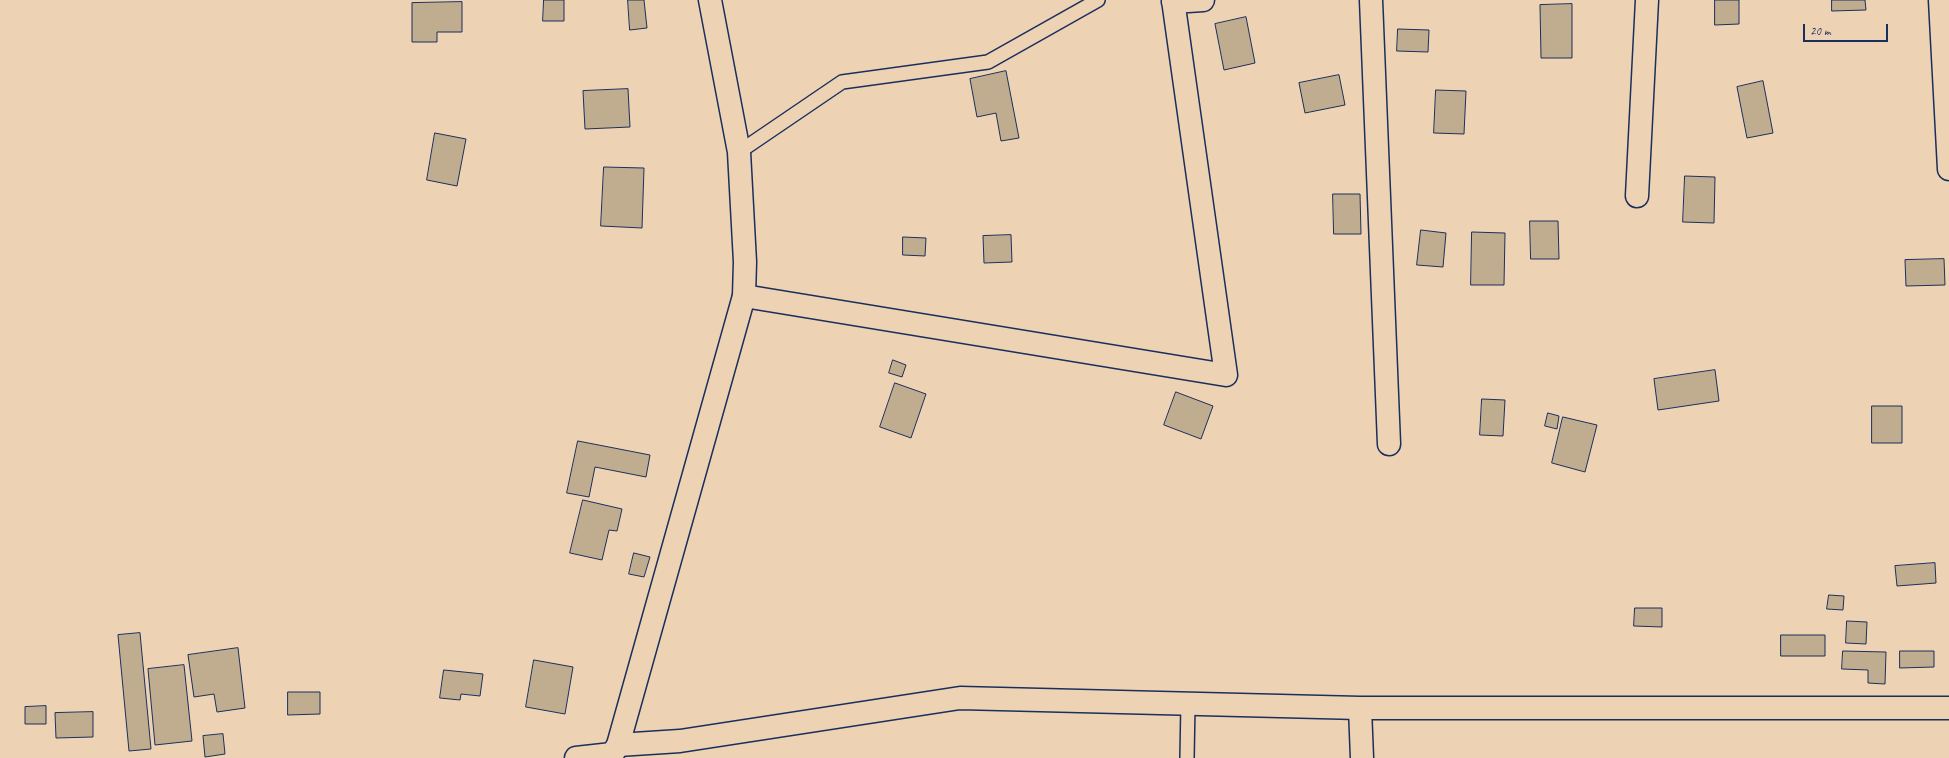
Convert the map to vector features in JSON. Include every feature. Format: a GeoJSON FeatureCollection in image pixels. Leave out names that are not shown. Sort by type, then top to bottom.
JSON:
{"type":"FeatureCollection","features":[{"type":"Feature","properties":{"kind":"street"},"geometry":{"type":"LineString","coordinates":[[613,752],[744,296],[745,262],[739,152],[710,0]]}},
{"type":"Feature","properties":{"kind":"street"},"geometry":{"type":"LineString","coordinates":[[744,296],[1226,375],[1173,1],[1203,0]]}},
{"type":"Feature","properties":{"kind":"street"},"geometry":{"type":"LineString","coordinates":[[1371,0],[1389,444]]}},
{"type":"Feature","properties":{"kind":"street"},"geometry":{"type":"LineString","coordinates":[[1637,196],[1647,0]]}},
{"type":"Feature","properties":{"kind":"street"},"geometry":{"type":"LineString","coordinates":[[1940,0],[1949,169]]}},
{"type":"Feature","properties":{"kind":"street"},"geometry":{"type":"LineString","coordinates":[[576,758],[960,698],[1360,708],[1949,708]]}},
{"type":"Feature","properties":{"kind":"street"},"geometry":{"type":"LineString","coordinates":[[1360,708],[1362,758]]}},
{"type":"Feature","properties":{"kind":"lane"},"geometry":{"type":"LineString","coordinates":[[739,152],[842,82],[988,62],[1098,0]]}},
{"type":"Feature","properties":{"kind":"lane"},"geometry":{"type":"LineString","coordinates":[[1187,758],[1188,704]]}},
{"type":"Feature","properties":{"kind":"building"},"geometry":{"type":"Polygon","coordinates":[[[544,0],[564,0],[564,21],[543,21],[544,0]]]}},
{"type":"Feature","properties":{"kind":"building"},"geometry":{"type":"Polygon","coordinates":[[[628,0],[644,0],[647,28],[630,30],[628,0]]]}},
{"type":"Feature","properties":{"kind":"building"},"geometry":{"type":"Polygon","coordinates":[[[1715,0],[1739,0],[1739,24],[1715,25],[1715,0]]]}},
{"type":"Feature","properties":{"kind":"building"},"geometry":{"type":"Polygon","coordinates":[[[1832,0],[1865,0],[1866,10],[1832,11],[1832,0]]]}},
{"type":"Feature","properties":{"kind":"building"},"geometry":{"type":"Polygon","coordinates":[[[462,2],[462,32],[437,32],[437,42],[412,42],[412,3],[462,2]]]}},
{"type":"Feature","properties":{"kind":"building"},"geometry":{"type":"Polygon","coordinates":[[[1572,4],[1572,58],[1541,58],[1540,5],[1572,4]]]}},
{"type":"Feature","properties":{"kind":"building"},"geometry":{"type":"Polygon","coordinates":[[[1246,17],[1255,63],[1224,70],[1215,24],[1246,17]]]}},
{"type":"Feature","properties":{"kind":"building"},"geometry":{"type":"Polygon","coordinates":[[[1398,29],[1429,30],[1428,52],[1397,51],[1398,29]]]}},
{"type":"Feature","properties":{"kind":"building"},"geometry":{"type":"Polygon","coordinates":[[[1006,71],[1019,138],[1001,141],[996,113],[977,117],[970,79],[1006,71]]]}},
{"type":"Feature","properties":{"kind":"building"},"geometry":{"type":"Polygon","coordinates":[[[1339,75],[1345,105],[1305,113],[1299,83],[1339,75]]]}},
{"type":"Feature","properties":{"kind":"building"},"geometry":{"type":"Polygon","coordinates":[[[1763,81],[1773,133],[1747,138],[1737,87],[1763,81]]]}},
{"type":"Feature","properties":{"kind":"building"},"geometry":{"type":"Polygon","coordinates":[[[628,89],[630,127],[585,129],[583,91],[628,89]]]}},
{"type":"Feature","properties":{"kind":"building"},"geometry":{"type":"Polygon","coordinates":[[[1436,90],[1466,91],[1464,134],[1434,133],[1436,90]]]}},
{"type":"Feature","properties":{"kind":"building"},"geometry":{"type":"Polygon","coordinates":[[[435,133],[466,139],[457,186],[427,180],[435,133]]]}},
{"type":"Feature","properties":{"kind":"building"},"geometry":{"type":"Polygon","coordinates":[[[604,167],[644,168],[642,228],[601,226],[604,167]]]}},
{"type":"Feature","properties":{"kind":"building"},"geometry":{"type":"Polygon","coordinates":[[[1685,176],[1715,177],[1714,223],[1683,222],[1685,176]]]}},
{"type":"Feature","properties":{"kind":"building"},"geometry":{"type":"Polygon","coordinates":[[[1333,194],[1360,194],[1361,234],[1334,234],[1333,194]]]}},
{"type":"Feature","properties":{"kind":"building"},"geometry":{"type":"Polygon","coordinates":[[[1530,221],[1558,221],[1559,259],[1531,259],[1530,221]]]}},
{"type":"Feature","properties":{"kind":"building"},"geometry":{"type":"Polygon","coordinates":[[[1421,230],[1446,233],[1443,267],[1417,265],[1421,230]]]}},
{"type":"Feature","properties":{"kind":"building"},"geometry":{"type":"Polygon","coordinates":[[[1472,232],[1505,233],[1504,285],[1471,285],[1472,232]]]}},
{"type":"Feature","properties":{"kind":"building"},"geometry":{"type":"Polygon","coordinates":[[[1011,235],[1012,262],[984,263],[983,236],[1011,235]]]}},
{"type":"Feature","properties":{"kind":"building"},"geometry":{"type":"Polygon","coordinates":[[[903,237],[926,238],[925,256],[903,255],[903,237]]]}},
{"type":"Feature","properties":{"kind":"building"},"geometry":{"type":"Polygon","coordinates":[[[1944,259],[1945,285],[1906,286],[1905,260],[1944,259]]]}},
{"type":"Feature","properties":{"kind":"building"},"geometry":{"type":"Polygon","coordinates":[[[893,360],[906,365],[902,377],[889,373],[893,360]]]}},
{"type":"Feature","properties":{"kind":"building"},"geometry":{"type":"Polygon","coordinates":[[[1715,370],[1719,401],[1658,410],[1654,379],[1715,370]]]}},
{"type":"Feature","properties":{"kind":"building"},"geometry":{"type":"Polygon","coordinates":[[[895,383],[926,394],[911,438],[880,427],[895,383]]]}},
{"type":"Feature","properties":{"kind":"building"},"geometry":{"type":"Polygon","coordinates":[[[1176,392],[1213,406],[1201,439],[1164,425],[1176,392]]]}},
{"type":"Feature","properties":{"kind":"building"},"geometry":{"type":"Polygon","coordinates":[[[1482,399],[1505,400],[1503,436],[1480,435],[1482,399]]]}},
{"type":"Feature","properties":{"kind":"building"},"geometry":{"type":"Polygon","coordinates":[[[1872,406],[1902,406],[1902,443],[1872,443],[1872,406]]]}},
{"type":"Feature","properties":{"kind":"building"},"geometry":{"type":"Polygon","coordinates":[[[1548,413],[1559,416],[1557,429],[1545,426],[1548,413]]]}},
{"type":"Feature","properties":{"kind":"building"},"geometry":{"type":"Polygon","coordinates":[[[1563,417],[1597,425],[1585,472],[1552,463],[1563,417]]]}},
{"type":"Feature","properties":{"kind":"building"},"geometry":{"type":"Polygon","coordinates":[[[578,441],[650,455],[646,477],[595,467],[589,497],[567,493],[578,441]]]}},
{"type":"Feature","properties":{"kind":"building"},"geometry":{"type":"Polygon","coordinates":[[[583,500],[622,509],[617,531],[609,530],[602,560],[570,553],[583,500]]]}},
{"type":"Feature","properties":{"kind":"building"},"geometry":{"type":"Polygon","coordinates":[[[634,553],[650,557],[644,577],[629,574],[634,553]]]}},
{"type":"Feature","properties":{"kind":"building"},"geometry":{"type":"Polygon","coordinates":[[[1935,563],[1936,583],[1897,586],[1895,566],[1935,563]]]}},
{"type":"Feature","properties":{"kind":"building"},"geometry":{"type":"Polygon","coordinates":[[[1829,595],[1844,596],[1843,610],[1827,609],[1829,595]]]}},
{"type":"Feature","properties":{"kind":"building"},"geometry":{"type":"Polygon","coordinates":[[[1635,608],[1662,608],[1662,627],[1634,626],[1635,608]]]}},
{"type":"Feature","properties":{"kind":"building"},"geometry":{"type":"Polygon","coordinates":[[[1847,621],[1867,622],[1866,644],[1846,643],[1847,621]]]}},
{"type":"Feature","properties":{"kind":"building"},"geometry":{"type":"Polygon","coordinates":[[[140,633],[151,749],[129,751],[118,635],[140,633]]]}},
{"type":"Feature","properties":{"kind":"building"},"geometry":{"type":"Polygon","coordinates":[[[1781,635],[1825,635],[1825,656],[1781,656],[1781,635]]]}},
{"type":"Feature","properties":{"kind":"building"},"geometry":{"type":"Polygon","coordinates":[[[238,648],[245,708],[217,712],[214,694],[194,697],[188,655],[238,648]]]}},
{"type":"Feature","properties":{"kind":"building"},"geometry":{"type":"Polygon","coordinates":[[[1843,651],[1886,652],[1885,684],[1868,683],[1868,670],[1842,669],[1843,651]]]}},
{"type":"Feature","properties":{"kind":"building"},"geometry":{"type":"Polygon","coordinates":[[[1900,651],[1934,651],[1934,667],[1900,668],[1900,651]]]}},
{"type":"Feature","properties":{"kind":"building"},"geometry":{"type":"Polygon","coordinates":[[[534,660],[573,667],[565,714],[526,707],[534,660]]]}},
{"type":"Feature","properties":{"kind":"building"},"geometry":{"type":"Polygon","coordinates":[[[184,665],[192,741],[155,745],[148,669],[184,665]]]}},
{"type":"Feature","properties":{"kind":"building"},"geometry":{"type":"Polygon","coordinates":[[[444,670],[483,674],[480,696],[461,694],[460,700],[440,698],[444,670]]]}},
{"type":"Feature","properties":{"kind":"building"},"geometry":{"type":"Polygon","coordinates":[[[288,692],[320,692],[320,714],[288,715],[288,692]]]}},
{"type":"Feature","properties":{"kind":"building"},"geometry":{"type":"Polygon","coordinates":[[[46,706],[46,724],[25,724],[25,707],[46,706]]]}},
{"type":"Feature","properties":{"kind":"building"},"geometry":{"type":"Polygon","coordinates":[[[93,712],[93,737],[56,738],[55,713],[93,712]]]}},
{"type":"Feature","properties":{"kind":"building"},"geometry":{"type":"Polygon","coordinates":[[[223,734],[225,754],[205,757],[203,736],[223,734]]]}}]}
